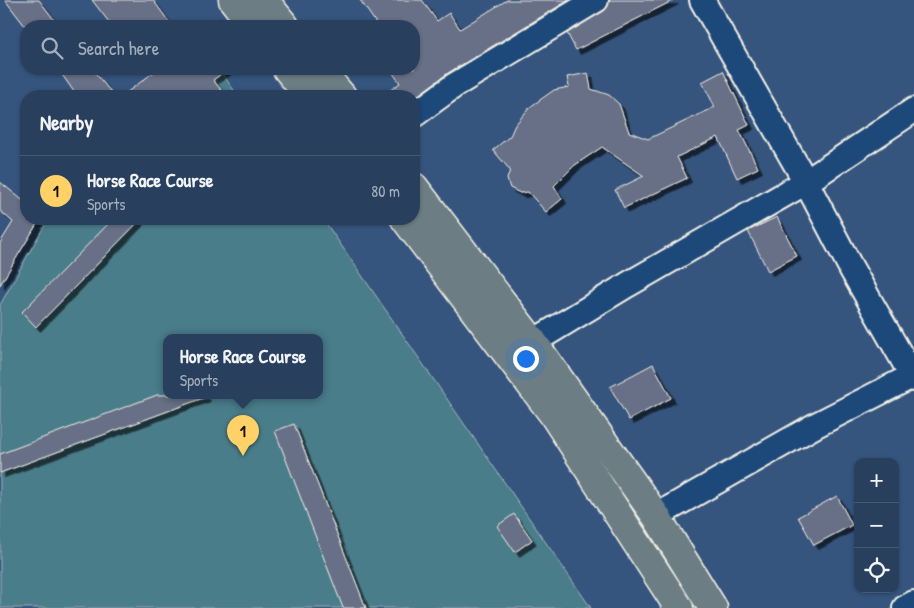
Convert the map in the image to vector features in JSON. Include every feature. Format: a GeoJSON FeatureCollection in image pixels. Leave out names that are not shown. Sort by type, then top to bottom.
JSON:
{"type":"FeatureCollection","features":[{"type":"Feature","properties":{"kind":"main road"},"geometry":{"type":"LineString","coordinates":[[233,0],[248,20]]}},
{"type":"Feature","properties":{"kind":"main road"},"geometry":{"type":"LineString","coordinates":[[264,0],[280,20]]}},
{"type":"Feature","properties":{"kind":"main road"},"geometry":{"type":"LineString","coordinates":[[292,75],[304,90]]}},
{"type":"Feature","properties":{"kind":"main road"},"geometry":{"type":"LineString","coordinates":[[324,75],[337,90]]}},
{"type":"Feature","properties":{"kind":"main road"},"geometry":{"type":"LineString","coordinates":[[420,195],[533,342],[656,516],[713,608]]}},
{"type":"Feature","properties":{"kind":"main road"},"geometry":{"type":"LineString","coordinates":[[410,225],[552,414],[679,608]]}},
{"type":"Feature","properties":{"kind":"street"},"geometry":{"type":"LineString","coordinates":[[420,110],[455,86],[596,0]]}},
{"type":"Feature","properties":{"kind":"street"},"geometry":{"type":"LineString","coordinates":[[656,516],[816,425],[913,376],[806,182],[702,0]]}},
{"type":"Feature","properties":{"kind":"street"},"geometry":{"type":"LineString","coordinates":[[533,342],[627,285],[806,182],[914,110]]}},
{"type":"Feature","properties":{"kind":"street"},"geometry":{"type":"LineString","coordinates":[[905,608],[914,603]]}},
{"type":"Feature","properties":{"kind":"green space"},"geometry":{"type":"Polygon","coordinates":[[[199,75],[223,75],[234,90],[180,90],[199,75]]]}},
{"type":"Feature","properties":{"kind":"green space"},"geometry":{"type":"Polygon","coordinates":[[[45,225],[327,225],[591,608],[0,608],[0,305],[45,225]]]}},
{"type":"Feature","properties":{"kind":"building"},"geometry":{"type":"Polygon","coordinates":[[[5,0],[39,0],[54,20],[20,20],[5,0]]]}},
{"type":"Feature","properties":{"kind":"building"},"geometry":{"type":"Polygon","coordinates":[[[92,0],[153,0],[168,20],[107,20],[92,0]]]}},
{"type":"Feature","properties":{"kind":"building"},"geometry":{"type":"Polygon","coordinates":[[[360,0],[422,0],[437,21],[449,13],[460,29],[507,0],[569,0],[448,73],[420,94],[420,90],[390,90],[400,83],[394,75],[420,75],[420,20],[374,20],[360,0]]]}},
{"type":"Feature","properties":{"kind":"building"},"geometry":{"type":"Polygon","coordinates":[[[610,0],[674,0],[576,50],[567,33],[603,11],[610,0]]]}},
{"type":"Feature","properties":{"kind":"building"},"geometry":{"type":"Polygon","coordinates":[[[723,71],[749,125],[739,130],[758,168],[737,178],[718,137],[677,157],[687,178],[624,208],[615,190],[644,176],[602,147],[575,165],[554,186],[562,199],[546,212],[528,192],[520,193],[510,188],[507,179],[510,170],[493,150],[510,136],[515,125],[530,107],[554,90],[569,87],[567,77],[588,73],[591,89],[609,95],[619,104],[629,132],[648,139],[715,107],[702,82],[723,71]]]}},
{"type":"Feature","properties":{"kind":"building"},"geometry":{"type":"Polygon","coordinates":[[[62,75],[97,75],[109,90],[73,90],[62,75]]]}},
{"type":"Feature","properties":{"kind":"building"},"geometry":{"type":"Polygon","coordinates":[[[150,75],[220,75],[213,80],[221,90],[130,90],[150,75]]]}},
{"type":"Feature","properties":{"kind":"building"},"geometry":{"type":"Polygon","coordinates":[[[0,182],[20,198],[20,225],[36,225],[0,285],[0,243],[13,222],[0,211],[0,182]]]}},
{"type":"Feature","properties":{"kind":"building"},"geometry":{"type":"Polygon","coordinates":[[[777,217],[797,256],[768,271],[748,231],[777,217]]]}},
{"type":"Feature","properties":{"kind":"building"},"geometry":{"type":"Polygon","coordinates":[[[107,225],[135,225],[36,327],[22,312],[107,225]]]}},
{"type":"Feature","properties":{"kind":"building"},"geometry":{"type":"Polygon","coordinates":[[[653,364],[671,398],[629,420],[610,387],[653,364]]]}},
{"type":"Feature","properties":{"kind":"building"},"geometry":{"type":"Polygon","coordinates":[[[157,395],[163,395],[163,399],[201,399],[0,473],[0,454],[157,395]]]}},
{"type":"Feature","properties":{"kind":"building"},"geometry":{"type":"Polygon","coordinates":[[[294,424],[366,608],[343,608],[275,431],[294,424]]]}},
{"type":"Feature","properties":{"kind":"building"},"geometry":{"type":"Polygon","coordinates":[[[837,496],[852,525],[814,545],[798,517],[837,496]]]}},
{"type":"Feature","properties":{"kind":"building"},"geometry":{"type":"Polygon","coordinates":[[[514,514],[532,540],[515,552],[497,526],[514,514]]]}},
{"type":"Feature","properties":{"kind":"place","name":"Horse Race Course"},"geometry":{"type":"Point","coordinates":[243,456]}}]}
